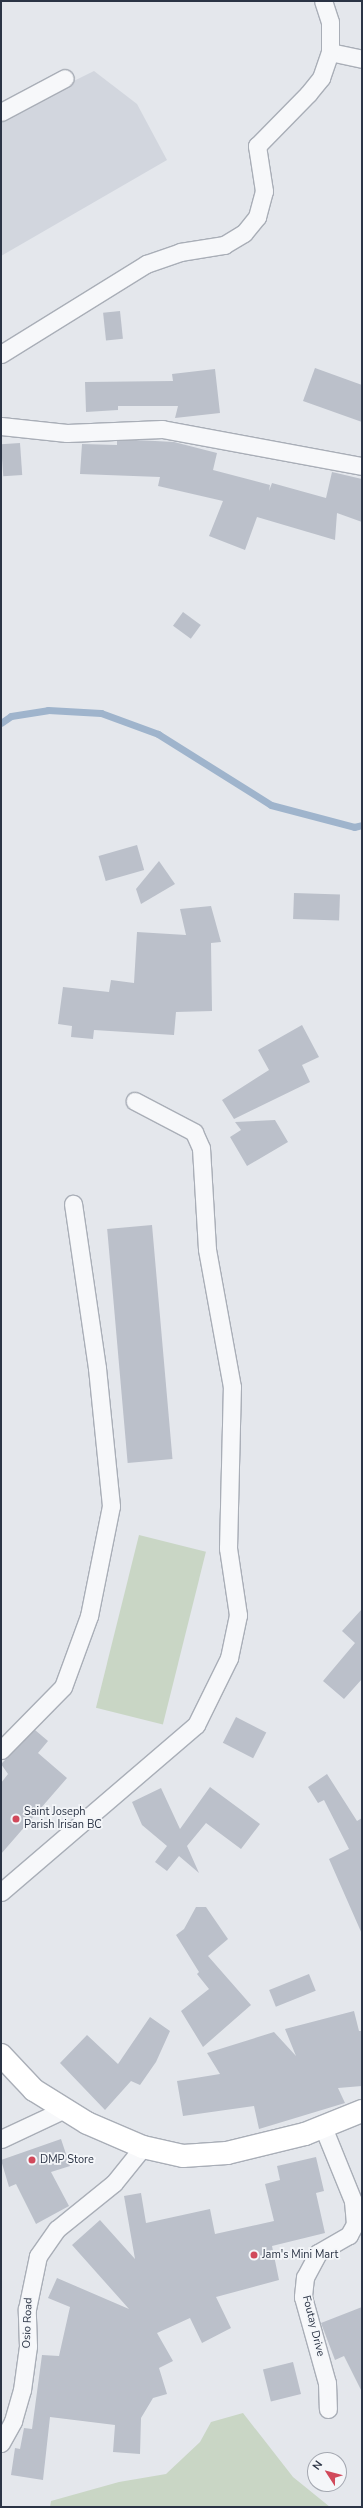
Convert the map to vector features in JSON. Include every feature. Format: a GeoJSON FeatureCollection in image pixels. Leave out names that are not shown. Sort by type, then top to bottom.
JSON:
{"type":"FeatureCollection","features":[{"type":"Feature","properties":{"kind":"highway"},"geometry":{"type":"LineString","coordinates":[[1,2055],[34,2090],[63,2110],[143,2147],[183,2156],[227,2153],[323,2127],[362,2111]]}},
{"type":"Feature","properties":{"kind":"street"},"geometry":{"type":"LineString","coordinates":[[1,354],[146,264],[180,252],[224,245],[244,233],[257,218],[264,190],[257,146],[308,94],[321,78],[330,52],[330,22],[323,1]]}},
{"type":"Feature","properties":{"kind":"street"},"geometry":{"type":"LineString","coordinates":[[330,52],[362,59]]}},
{"type":"Feature","properties":{"kind":"street"},"geometry":{"type":"LineString","coordinates":[[1,112],[65,78]]}},
{"type":"Feature","properties":{"kind":"street"},"geometry":{"type":"LineString","coordinates":[[1,426],[67,433],[162,429],[362,466]]}},
{"type":"Feature","properties":{"kind":"street"},"geometry":{"type":"LineString","coordinates":[[1,1892],[196,1725],[229,1658],[238,1615],[228,1548],[232,1387],[207,1249],[201,1148],[194,1132],[135,1100]]}},
{"type":"Feature","properties":{"kind":"street"},"geometry":{"type":"LineString","coordinates":[[1,1750],[63,1687],[89,1616],[111,1506],[97,1368],[73,1204]]}},
{"type":"Feature","properties":{"kind":"street"},"geometry":{"type":"LineString","coordinates":[[1,2139],[63,2110]]}},
{"type":"Feature","properties":{"kind":"street","name":"Foutay Drive"},"geometry":{"type":"LineString","coordinates":[[323,2127],[353,2201],[354,2224],[344,2238],[318,2253],[305,2277],[303,2297],[327,2383],[328,2409]]}},
{"type":"Feature","properties":{"kind":"street","name":"Osio Road"},"geometry":{"type":"LineString","coordinates":[[1,2443],[13,2421],[22,2390],[28,2346],[27,2309],[38,2256],[57,2229],[114,2183],[143,2147]]}},
{"type":"Feature","properties":{"kind":"shaded area"},"geometry":{"type":"Polygon","coordinates":[[[94,71],[137,104],[167,160],[1,256],[1,117],[94,71]]]}},
{"type":"Feature","properties":{"kind":"green space"},"geometry":{"type":"Polygon","coordinates":[[[139,1535],[206,1552],[163,1724],[96,1708],[139,1535]]]}},
{"type":"Feature","properties":{"kind":"green space"},"geometry":{"type":"Polygon","coordinates":[[[243,2413],[293,2477],[307,2488],[307,2492],[312,2492],[330,2507],[50,2507],[51,2501],[119,2482],[166,2474],[200,2442],[211,2422],[243,2413]]]}},
{"type":"Feature","properties":{"kind":"building"},"geometry":{"type":"Polygon","coordinates":[[[120,311],[123,339],[106,341],[103,313],[120,311]]]}},
{"type":"Feature","properties":{"kind":"building"},"geometry":{"type":"Polygon","coordinates":[[[315,368],[362,385],[362,422],[303,401],[315,368]]]}},
{"type":"Feature","properties":{"kind":"building"},"geometry":{"type":"Polygon","coordinates":[[[215,369],[220,413],[175,418],[178,406],[118,406],[118,410],[86,412],[85,382],[173,381],[172,374],[215,369]]]}},
{"type":"Feature","properties":{"kind":"building"},"geometry":{"type":"Polygon","coordinates":[[[136,440],[174,442],[217,453],[213,470],[270,485],[269,491],[272,483],[326,498],[332,472],[362,479],[362,522],[337,513],[335,540],[257,517],[245,550],[209,536],[223,501],[158,486],[160,477],[80,474],[82,444],[117,445],[117,441],[136,440]]]}},
{"type":"Feature","properties":{"kind":"building"},"geometry":{"type":"Polygon","coordinates":[[[20,443],[22,475],[3,476],[1,444],[20,443]]]}},
{"type":"Feature","properties":{"kind":"building"},"geometry":{"type":"Polygon","coordinates":[[[183,612],[201,625],[191,639],[173,626],[183,612]]]}},
{"type":"Feature","properties":{"kind":"building"},"geometry":{"type":"Polygon","coordinates":[[[137,845],[144,870],[106,881],[99,856],[137,845]]]}},
{"type":"Feature","properties":{"kind":"building"},"geometry":{"type":"Polygon","coordinates":[[[159,861],[175,884],[141,904],[136,889],[159,861]]]}},
{"type":"Feature","properties":{"kind":"building"},"geometry":{"type":"Polygon","coordinates":[[[294,893],[340,895],[339,921],[293,919],[294,893]]]}},
{"type":"Feature","properties":{"kind":"building"},"geometry":{"type":"Polygon","coordinates":[[[211,906],[221,942],[211,943],[212,1011],[176,1012],[174,1035],[94,1030],[93,1039],[71,1037],[72,1026],[58,1024],[63,987],[109,992],[111,980],[134,983],[137,932],[186,935],[180,909],[211,906]]]}},
{"type":"Feature","properties":{"kind":"building"},"geometry":{"type":"Polygon","coordinates":[[[302,1025],[319,1057],[302,1065],[310,1082],[234,1119],[222,1100],[269,1070],[258,1050],[302,1025]]]}},
{"type":"Feature","properties":{"kind":"building"},"geometry":{"type":"Polygon","coordinates":[[[275,1120],[288,1142],[247,1166],[230,1137],[241,1130],[235,1122],[275,1120]]]}},
{"type":"Feature","properties":{"kind":"building"},"geometry":{"type":"Polygon","coordinates":[[[152,1225],[172,1459],[128,1463],[107,1229],[152,1225]]]}},
{"type":"Feature","properties":{"kind":"building"},"geometry":{"type":"Polygon","coordinates":[[[362,1609],[362,1679],[344,1699],[323,1681],[355,1643],[342,1631],[362,1609]]]}},
{"type":"Feature","properties":{"kind":"building"},"geometry":{"type":"Polygon","coordinates":[[[236,1717],[266,1732],[253,1758],[223,1743],[236,1717]]]}},
{"type":"Feature","properties":{"kind":"building","name":"Saint Joseph Parish Irisan BC"},"geometry":{"type":"Polygon","coordinates":[[[35,1730],[48,1741],[38,1753],[67,1778],[1,1854],[1,1783],[8,1774],[1,1764],[35,1730]]]}},
{"type":"Feature","properties":{"kind":"building"},"geometry":{"type":"Polygon","coordinates":[[[327,1774],[357,1821],[362,1818],[362,1934],[329,1859],[349,1849],[324,1800],[318,1803],[308,1787],[327,1774]]]}},
{"type":"Feature","properties":{"kind":"building"},"geometry":{"type":"Polygon","coordinates":[[[210,1787],[260,1824],[241,1849],[206,1823],[187,1846],[199,1873],[179,1856],[167,1871],[155,1862],[167,1846],[142,1825],[132,1802],[161,1788],[180,1829],[210,1787]]]}},
{"type":"Feature","properties":{"kind":"building"},"geometry":{"type":"Polygon","coordinates":[[[196,1907],[206,1907],[228,1939],[208,1956],[251,2005],[203,2047],[181,2011],[209,1989],[197,1974],[199,1972],[176,1935],[184,1929],[196,1907]]]}},
{"type":"Feature","properties":{"kind":"building"},"geometry":{"type":"Polygon","coordinates":[[[309,1974],[316,1991],[276,2007],[269,1990],[309,1974]]]}},
{"type":"Feature","properties":{"kind":"building"},"geometry":{"type":"Polygon","coordinates":[[[354,2011],[359,2031],[362,2031],[362,2086],[338,2088],[345,2103],[259,2129],[254,2106],[183,2116],[177,2081],[220,2074],[207,2053],[274,2032],[296,2056],[285,2029],[354,2011]]]}},
{"type":"Feature","properties":{"kind":"building"},"geometry":{"type":"Polygon","coordinates":[[[150,2017],[170,2031],[156,2062],[140,2085],[131,2081],[105,2110],[60,2063],[87,2035],[118,2064],[150,2017]]]}},
{"type":"Feature","properties":{"kind":"building"},"geometry":{"type":"Polygon","coordinates":[[[61,2139],[70,2166],[51,2172],[69,2206],[36,2224],[16,2184],[9,2187],[1,2160],[61,2139]]]}},
{"type":"Feature","properties":{"kind":"building"},"geometry":{"type":"Polygon","coordinates":[[[316,2157],[324,2191],[316,2193],[325,2233],[272,2246],[279,2280],[216,2297],[231,2328],[202,2343],[190,2318],[157,2333],[173,2361],[159,2368],[167,2394],[153,2398],[141,2418],[140,2454],[113,2452],[115,2425],[50,2417],[43,2480],[11,2475],[15,2448],[20,2449],[24,2428],[32,2429],[42,2355],[59,2356],[70,2307],[48,2298],[57,2278],[129,2309],[72,2245],[100,2220],[135,2259],[124,2196],[141,2193],[146,2223],[210,2209],[215,2234],[274,2221],[265,2184],[280,2180],[277,2166],[316,2157]]]}},
{"type":"Feature","properties":{"kind":"building"},"geometry":{"type":"Polygon","coordinates":[[[362,2307],[362,2392],[344,2356],[335,2360],[321,2323],[362,2307]]]}},
{"type":"Feature","properties":{"kind":"building"},"geometry":{"type":"Polygon","coordinates":[[[293,2362],[301,2394],[271,2402],[263,2369],[293,2362]]]}},
{"type":"Feature","properties":{"kind":"waterway"},"geometry":{"type":"LineString","coordinates":[[1,723],[11,716],[48,710],[101,713],[158,734],[271,805],[354,827],[362,825]]}},
{"type":"Feature","properties":{"kind":"place","name":"Saint Joseph Parish Irisan BC"},"geometry":{"type":"Point","coordinates":[16,1819]}},
{"type":"Feature","properties":{"kind":"place","name":"DMP Store"},"geometry":{"type":"Point","coordinates":[32,2160]}},
{"type":"Feature","properties":{"kind":"place","name":"Jam's Mini Mart"},"geometry":{"type":"Point","coordinates":[254,2255]}}]}
